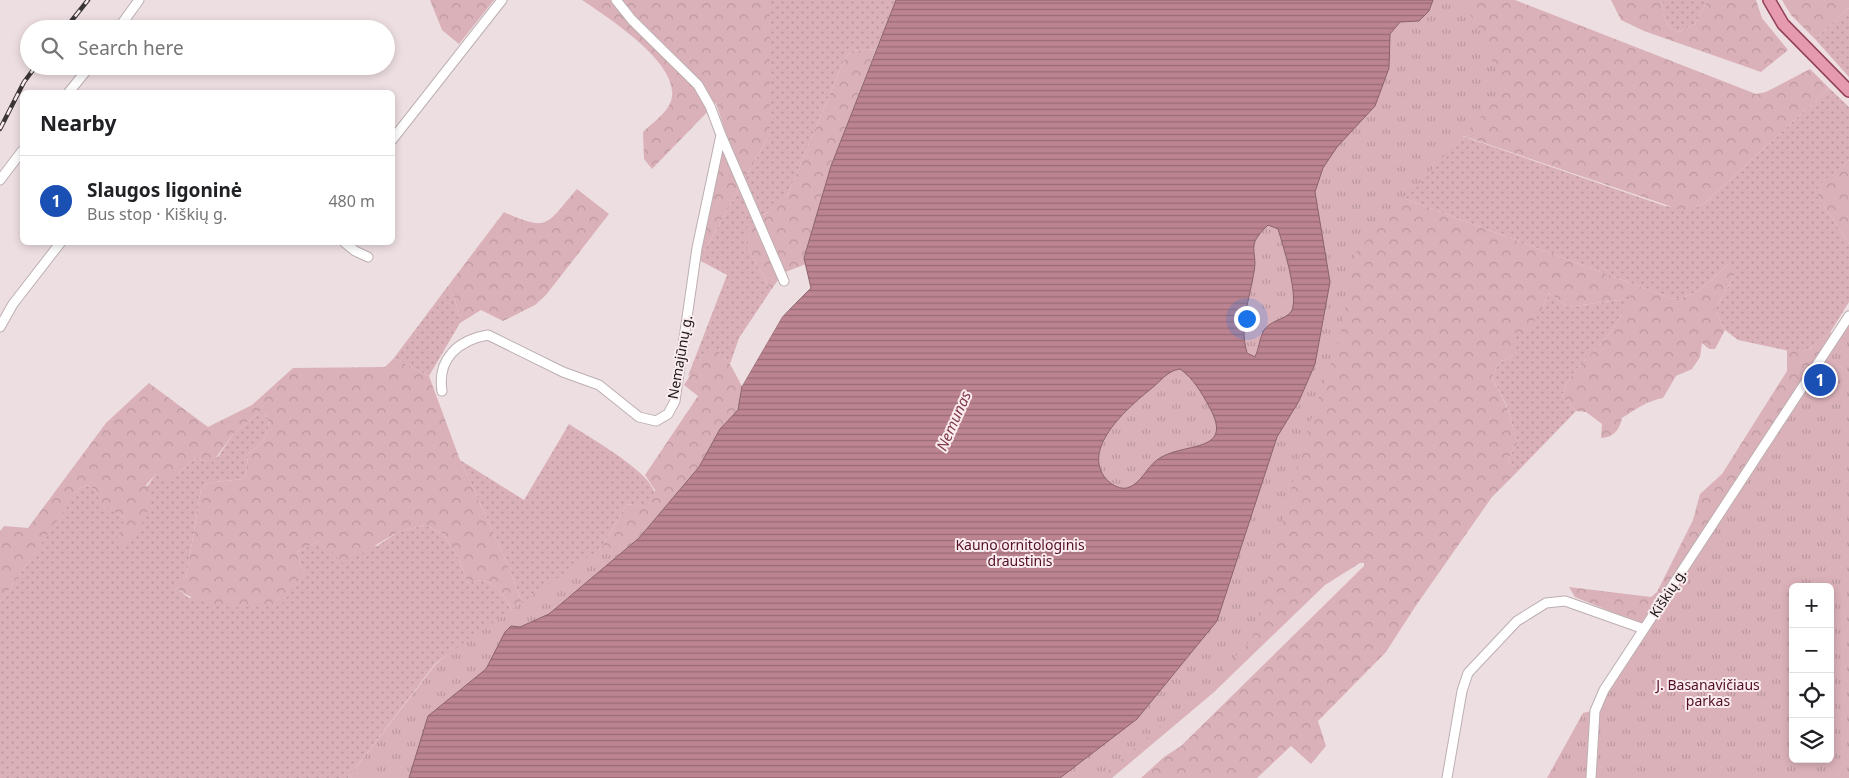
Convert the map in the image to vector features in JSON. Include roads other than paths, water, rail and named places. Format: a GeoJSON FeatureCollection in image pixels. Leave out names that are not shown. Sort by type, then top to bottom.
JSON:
{"type":"FeatureCollection","features":[{"type":"Feature","properties":{"kind":"main road"},"geometry":{"type":"LineString","coordinates":[[1769,0],[1783,24],[1849,91]]}},
{"type":"Feature","properties":{"kind":"street"},"geometry":{"type":"LineString","coordinates":[[125,20],[139,0]]}},
{"type":"Feature","properties":{"kind":"street"},"geometry":{"type":"LineString","coordinates":[[395,136],[502,0]]}},
{"type":"Feature","properties":{"kind":"street"},"geometry":{"type":"LineString","coordinates":[[616,0],[632,20],[698,85],[710,106],[784,280]]}},
{"type":"Feature","properties":{"kind":"street"},"geometry":{"type":"LineString","coordinates":[[71,90],[83,75]]}},
{"type":"Feature","properties":{"kind":"street","name":"Nemajūnų g."},"geometry":{"type":"LineString","coordinates":[[442,392],[440,379],[452,352],[462,343],[488,335],[563,372],[599,385],[639,417],[656,421],[668,414],[675,401],[697,248],[721,134]]}},
{"type":"Feature","properties":{"kind":"street"},"geometry":{"type":"LineString","coordinates":[[0,180],[20,155]]}},
{"type":"Feature","properties":{"kind":"street"},"geometry":{"type":"LineString","coordinates":[[0,327],[13,304],[59,245]]}},
{"type":"Feature","properties":{"kind":"street"},"geometry":{"type":"LineString","coordinates":[[349,245],[368,257]]}},
{"type":"Feature","properties":{"kind":"street","name":"Kiškių g."},"geometry":{"type":"LineString","coordinates":[[1447,778],[1462,691],[1468,673],[1517,621],[1546,603],[1565,601],[1644,629],[1849,316]]}},
{"type":"Feature","properties":{"kind":"street"},"geometry":{"type":"LineString","coordinates":[[1591,778],[1595,711],[1598,700],[1644,629]]}},
{"type":"Feature","properties":{"kind":"water","name":"Kauno ornitologinis draustinis"},"geometry":{"type":"Polygon","coordinates":[[[896,0],[1433,0],[1429,11],[1419,21],[1400,22],[1390,34],[1389,68],[1375,106],[1337,147],[1323,168],[1315,192],[1330,282],[1315,364],[1299,401],[1277,437],[1217,621],[1137,719],[1060,778],[409,778],[428,716],[486,669],[505,632],[511,626],[520,627],[549,614],[639,538],[699,467],[720,429],[738,410],[742,386],[782,317],[811,288],[804,258],[831,166],[896,0]],[[1268,225],[1258,236],[1254,244],[1255,264],[1246,308],[1244,330],[1247,353],[1255,357],[1266,328],[1288,315],[1293,305],[1290,272],[1278,229],[1268,225]],[[1180,369],[1168,374],[1133,404],[1105,437],[1100,449],[1099,461],[1102,473],[1109,482],[1123,488],[1132,486],[1157,460],[1167,454],[1211,440],[1216,433],[1216,423],[1210,408],[1200,391],[1180,369]]]}},
{"type":"Feature","properties":{"kind":"railway"},"geometry":{"type":"LineString","coordinates":[[72,20],[88,0]]}},
{"type":"Feature","properties":{"kind":"railway"},"geometry":{"type":"LineString","coordinates":[[0,129],[29,75]]}},
{"type":"Feature","properties":{"kind":"place","name":"Slaugos ligoninė"},"geometry":{"type":"Point","coordinates":[1820,380]}},
{"type":"Feature","properties":{"kind":"water label","name":"Nemunas"},"geometry":{"type":"Point","coordinates":[954,421]}},
{"type":"Feature","properties":{"kind":"park label","name":"J. Basanavičiaus parkas"},"geometry":{"type":"Point","coordinates":[1708,694]}}]}
